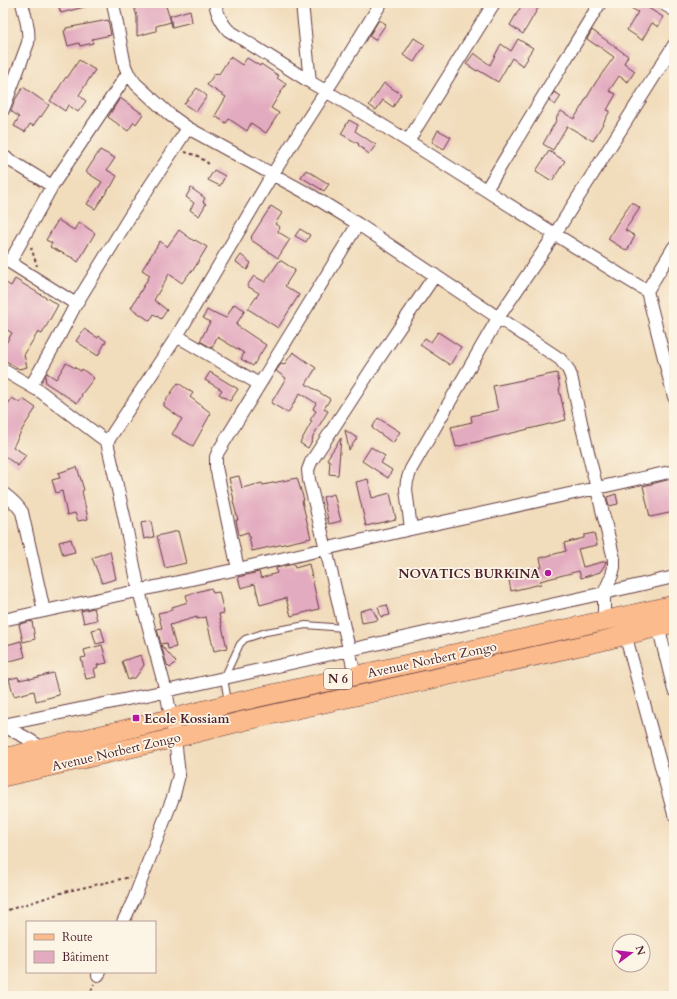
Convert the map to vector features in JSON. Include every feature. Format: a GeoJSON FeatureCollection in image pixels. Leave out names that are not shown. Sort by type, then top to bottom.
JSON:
{"type":"FeatureCollection","features":[{"type":"Feature","properties":{"kind":"main road","name":"Avenue Norbert Zongo"},"geometry":{"type":"LineString","coordinates":[[3,777],[243,721],[626,635],[662,620],[674,605]]}},
{"type":"Feature","properties":{"kind":"main road","name":"Avenue Norbert Zongo"},"geometry":{"type":"LineString","coordinates":[[3,758],[172,719],[228,704],[612,618],[662,620]]}},
{"type":"Feature","properties":{"kind":"street"},"geometry":{"type":"LineString","coordinates":[[3,110],[28,43],[28,26],[22,3]]}},
{"type":"Feature","properties":{"kind":"street"},"geometry":{"type":"LineString","coordinates":[[114,3],[128,73],[136,84],[170,115],[188,128],[314,197],[358,224],[560,359],[568,369],[571,376],[596,488],[614,559],[612,575],[604,593],[612,618],[626,635],[674,814]]}},
{"type":"Feature","properties":{"kind":"street"},"geometry":{"type":"LineString","coordinates":[[215,3],[219,16],[228,30],[486,190],[598,262],[647,291],[674,397]]}},
{"type":"Feature","properties":{"kind":"street"},"geometry":{"type":"LineString","coordinates":[[302,3],[310,82]]}},
{"type":"Feature","properties":{"kind":"street"},"geometry":{"type":"LineString","coordinates":[[107,442],[177,336],[272,175],[327,91],[381,3]]}},
{"type":"Feature","properties":{"kind":"street"},"geometry":{"type":"LineString","coordinates":[[408,142],[494,3]]}},
{"type":"Feature","properties":{"kind":"street"},"geometry":{"type":"LineString","coordinates":[[486,190],[600,3]]}},
{"type":"Feature","properties":{"kind":"street"},"geometry":{"type":"LineString","coordinates":[[662,3],[674,10]]}},
{"type":"Feature","properties":{"kind":"street"},"geometry":{"type":"LineString","coordinates":[[411,529],[406,488],[411,469],[498,318],[555,234],[674,45]]}},
{"type":"Feature","properties":{"kind":"street"},"geometry":{"type":"LineString","coordinates":[[76,304],[6,260],[26,233],[52,186],[128,73]]}},
{"type":"Feature","properties":{"kind":"street"},"geometry":{"type":"LineString","coordinates":[[31,386],[76,304],[132,213],[188,128]]}},
{"type":"Feature","properties":{"kind":"street"},"geometry":{"type":"LineString","coordinates":[[3,156],[52,186]]}},
{"type":"Feature","properties":{"kind":"street"},"geometry":{"type":"LineString","coordinates":[[238,569],[216,467],[215,461],[218,452],[358,224]]}},
{"type":"Feature","properties":{"kind":"street"},"geometry":{"type":"LineString","coordinates":[[647,291],[674,247]]}},
{"type":"Feature","properties":{"kind":"street"},"geometry":{"type":"LineString","coordinates":[[355,675],[309,480],[309,466],[368,373],[435,275]]}},
{"type":"Feature","properties":{"kind":"street"},"geometry":{"type":"LineString","coordinates":[[177,336],[259,384]]}},
{"type":"Feature","properties":{"kind":"street"},"geometry":{"type":"LineString","coordinates":[[3,370],[31,386],[107,442],[139,591],[166,691],[175,738],[179,775],[174,795],[144,874],[123,921]]}},
{"type":"Feature","properties":{"kind":"street"},"geometry":{"type":"LineString","coordinates":[[3,620],[674,471]]}},
{"type":"Feature","properties":{"kind":"street"},"geometry":{"type":"LineString","coordinates":[[3,493],[17,505],[22,512],[44,611]]}},
{"type":"Feature","properties":{"kind":"street"},"geometry":{"type":"LineString","coordinates":[[3,726],[674,577]]}},
{"type":"Feature","properties":{"kind":"street"},"geometry":{"type":"LineString","coordinates":[[662,620],[674,690]]}},
{"type":"Feature","properties":{"kind":"street"},"geometry":{"type":"LineString","coordinates":[[3,726],[44,749]]}},
{"type":"Feature","properties":{"kind":"lane"},"geometry":{"type":"LineString","coordinates":[[228,704],[224,678],[240,644],[245,639],[266,632],[306,625],[344,628]]}},
{"type":"Feature","properties":{"kind":"path"},"geometry":{"type":"LineString","coordinates":[[175,147],[187,153],[198,156],[209,164]]}},
{"type":"Feature","properties":{"kind":"path"},"geometry":{"type":"LineString","coordinates":[[26,233],[43,283]]}},
{"type":"Feature","properties":{"kind":"path"},"geometry":{"type":"LineString","coordinates":[[3,914],[8,910],[64,892],[144,874]]}},
{"type":"Feature","properties":{"kind":"building"},"geometry":{"type":"Polygon","coordinates":[[[63,3],[88,3],[88,6],[61,13],[58,5],[63,3]]]}},
{"type":"Feature","properties":{"kind":"building"},"geometry":{"type":"Polygon","coordinates":[[[144,3],[165,3],[171,22],[156,26],[156,31],[137,36],[137,17],[134,6],[144,3]]]}},
{"type":"Feature","properties":{"kind":"building"},"geometry":{"type":"Polygon","coordinates":[[[523,3],[541,3],[523,34],[510,25],[523,3]]]}},
{"type":"Feature","properties":{"kind":"building"},"geometry":{"type":"Polygon","coordinates":[[[622,3],[640,3],[663,17],[658,27],[652,23],[642,40],[627,30],[638,12],[622,3]]]}},
{"type":"Feature","properties":{"kind":"building"},"geometry":{"type":"Polygon","coordinates":[[[190,10],[192,22],[172,27],[170,16],[190,10]]]}},
{"type":"Feature","properties":{"kind":"building"},"geometry":{"type":"Polygon","coordinates":[[[108,20],[111,35],[92,39],[93,43],[80,46],[79,43],[68,46],[64,31],[66,28],[108,20]]]}},
{"type":"Feature","properties":{"kind":"building"},"geometry":{"type":"Polygon","coordinates":[[[379,20],[386,24],[375,40],[369,36],[379,20]]]}},
{"type":"Feature","properties":{"kind":"building"},"geometry":{"type":"Polygon","coordinates":[[[592,30],[628,56],[624,63],[635,71],[628,82],[619,76],[609,91],[616,94],[607,110],[610,111],[593,141],[567,126],[553,150],[543,144],[557,119],[556,118],[561,111],[574,119],[596,82],[614,57],[587,39],[592,30]]]}},
{"type":"Feature","properties":{"kind":"building"},"geometry":{"type":"Polygon","coordinates":[[[414,38],[425,45],[414,62],[403,55],[414,38]]]}},
{"type":"Feature","properties":{"kind":"building"},"geometry":{"type":"Polygon","coordinates":[[[518,39],[533,48],[523,66],[512,58],[498,82],[466,64],[474,53],[490,65],[501,44],[511,51],[518,39]]]}},
{"type":"Feature","properties":{"kind":"building"},"geometry":{"type":"Polygon","coordinates":[[[230,57],[242,65],[247,58],[260,66],[261,64],[279,76],[277,78],[286,84],[271,108],[279,113],[266,133],[251,123],[247,131],[229,119],[226,123],[215,116],[226,97],[207,85],[215,73],[219,74],[230,57]]]}},
{"type":"Feature","properties":{"kind":"building"},"geometry":{"type":"Polygon","coordinates":[[[79,60],[95,70],[79,95],[86,101],[78,112],[68,105],[65,111],[50,101],[79,60]]]}},
{"type":"Feature","properties":{"kind":"building"},"geometry":{"type":"Polygon","coordinates":[[[384,83],[401,94],[393,107],[383,100],[376,110],[369,105],[384,83]]]}},
{"type":"Feature","properties":{"kind":"building"},"geometry":{"type":"Polygon","coordinates":[[[23,87],[49,105],[33,126],[30,124],[25,132],[14,126],[19,117],[11,111],[15,100],[23,87]]]}},
{"type":"Feature","properties":{"kind":"building"},"geometry":{"type":"Polygon","coordinates":[[[197,88],[207,96],[196,112],[184,104],[197,88]]]}},
{"type":"Feature","properties":{"kind":"building"},"geometry":{"type":"Polygon","coordinates":[[[554,92],[561,96],[555,105],[549,101],[554,92]]]}},
{"type":"Feature","properties":{"kind":"building"},"geometry":{"type":"Polygon","coordinates":[[[120,98],[143,114],[136,124],[134,122],[128,131],[108,117],[120,98]]]}},
{"type":"Feature","properties":{"kind":"building"},"geometry":{"type":"Polygon","coordinates":[[[349,120],[358,125],[355,131],[376,145],[369,154],[358,145],[359,144],[341,134],[349,120]]]}},
{"type":"Feature","properties":{"kind":"building"},"geometry":{"type":"Polygon","coordinates":[[[438,130],[451,137],[444,149],[432,142],[438,130]]]}},
{"type":"Feature","properties":{"kind":"building"},"geometry":{"type":"Polygon","coordinates":[[[100,150],[115,158],[107,170],[117,176],[95,209],[87,204],[102,182],[86,172],[100,150]]]}},
{"type":"Feature","properties":{"kind":"building"},"geometry":{"type":"Polygon","coordinates":[[[549,151],[565,161],[552,181],[536,171],[549,151]]]}},
{"type":"Feature","properties":{"kind":"building"},"geometry":{"type":"Polygon","coordinates":[[[214,170],[225,176],[220,186],[208,180],[214,170]]]}},
{"type":"Feature","properties":{"kind":"building"},"geometry":{"type":"Polygon","coordinates":[[[306,170],[329,184],[324,191],[301,177],[306,170]]]}},
{"type":"Feature","properties":{"kind":"building"},"geometry":{"type":"Polygon","coordinates":[[[191,188],[205,198],[203,202],[206,204],[199,216],[190,210],[194,203],[186,197],[191,188]]]}},
{"type":"Feature","properties":{"kind":"building"},"geometry":{"type":"Polygon","coordinates":[[[632,202],[640,208],[625,230],[635,236],[627,251],[608,239],[632,202]]]}},
{"type":"Feature","properties":{"kind":"building"},"geometry":{"type":"Polygon","coordinates":[[[271,206],[282,213],[275,224],[280,227],[278,232],[290,239],[278,258],[251,240],[251,237],[271,206]]]}},
{"type":"Feature","properties":{"kind":"building"},"geometry":{"type":"Polygon","coordinates":[[[58,220],[74,230],[79,222],[95,233],[78,262],[50,247],[52,243],[46,240],[58,220]]]}},
{"type":"Feature","properties":{"kind":"building"},"geometry":{"type":"Polygon","coordinates":[[[300,229],[310,235],[306,242],[295,236],[300,229]]]}},
{"type":"Feature","properties":{"kind":"building"},"geometry":{"type":"Polygon","coordinates":[[[179,230],[194,241],[195,240],[207,247],[192,272],[191,271],[182,283],[169,274],[154,300],[167,310],[161,319],[154,314],[150,321],[131,308],[150,275],[142,270],[160,241],[167,247],[179,230]]]}},
{"type":"Feature","properties":{"kind":"building"},"geometry":{"type":"Polygon","coordinates":[[[241,255],[251,263],[247,270],[236,262],[241,255]]]}},
{"type":"Feature","properties":{"kind":"building"},"geometry":{"type":"Polygon","coordinates":[[[280,260],[295,270],[285,286],[299,295],[278,328],[248,309],[259,293],[247,286],[254,276],[265,282],[280,260]]]}},
{"type":"Feature","properties":{"kind":"building"},"geometry":{"type":"Polygon","coordinates":[[[15,279],[58,305],[42,334],[38,332],[24,355],[27,367],[19,369],[3,359],[3,348],[12,333],[3,327],[3,321],[7,314],[3,311],[3,281],[11,286],[15,279]]]}},
{"type":"Feature","properties":{"kind":"building"},"geometry":{"type":"Polygon","coordinates":[[[234,304],[245,310],[236,325],[266,345],[253,366],[241,359],[244,353],[217,337],[212,348],[200,341],[210,322],[203,318],[207,310],[226,318],[234,304]]]}},
{"type":"Feature","properties":{"kind":"building"},"geometry":{"type":"Polygon","coordinates":[[[84,329],[106,341],[98,356],[76,341],[84,329]]]}},
{"type":"Feature","properties":{"kind":"building"},"geometry":{"type":"Polygon","coordinates":[[[438,332],[461,347],[450,365],[420,345],[425,338],[431,342],[438,332]]]}},
{"type":"Feature","properties":{"kind":"building"},"geometry":{"type":"Polygon","coordinates":[[[293,352],[316,368],[306,384],[330,399],[324,409],[328,411],[312,438],[313,439],[308,448],[300,443],[312,421],[310,420],[316,411],[313,409],[316,403],[300,393],[288,413],[271,403],[286,378],[276,371],[281,364],[284,365],[293,352]]]}},
{"type":"Feature","properties":{"kind":"building"},"geometry":{"type":"Polygon","coordinates":[[[66,363],[81,371],[82,369],[94,378],[77,403],[46,383],[45,376],[47,373],[56,379],[66,363]]]}},
{"type":"Feature","properties":{"kind":"building"},"geometry":{"type":"Polygon","coordinates":[[[210,372],[238,389],[230,401],[219,394],[222,390],[205,380],[210,372]]]}},
{"type":"Feature","properties":{"kind":"building"},"geometry":{"type":"Polygon","coordinates":[[[557,373],[566,420],[456,447],[451,427],[472,422],[471,416],[498,410],[493,386],[557,373]]]}},
{"type":"Feature","properties":{"kind":"building"},"geometry":{"type":"Polygon","coordinates":[[[178,383],[193,393],[190,397],[211,413],[193,446],[172,434],[182,419],[164,406],[164,403],[178,383]]]}},
{"type":"Feature","properties":{"kind":"building"},"geometry":{"type":"Polygon","coordinates":[[[12,398],[20,403],[23,399],[36,408],[13,447],[26,455],[18,466],[3,455],[3,412],[12,398]]]}},
{"type":"Feature","properties":{"kind":"building"},"geometry":{"type":"Polygon","coordinates":[[[378,418],[400,432],[393,443],[372,428],[378,418]]]}},
{"type":"Feature","properties":{"kind":"building"},"geometry":{"type":"Polygon","coordinates":[[[345,430],[357,438],[349,450],[345,430]]]}},
{"type":"Feature","properties":{"kind":"building"},"geometry":{"type":"Polygon","coordinates":[[[341,438],[338,475],[329,474],[330,461],[327,459],[341,438]]]}},
{"type":"Feature","properties":{"kind":"building"},"geometry":{"type":"Polygon","coordinates":[[[371,447],[385,456],[381,463],[392,470],[388,478],[362,461],[371,447]]]}},
{"type":"Feature","properties":{"kind":"building"},"geometry":{"type":"Polygon","coordinates":[[[77,467],[84,490],[82,491],[88,519],[78,521],[75,513],[67,515],[62,491],[56,493],[52,480],[60,478],[58,473],[77,467]]]}},
{"type":"Feature","properties":{"kind":"building"},"geometry":{"type":"Polygon","coordinates":[[[239,476],[242,488],[262,483],[263,485],[297,478],[304,500],[302,501],[311,538],[252,551],[248,532],[239,535],[236,520],[238,520],[229,478],[239,476]]]}},
{"type":"Feature","properties":{"kind":"building"},"geometry":{"type":"Polygon","coordinates":[[[368,479],[372,498],[390,493],[396,519],[366,526],[356,482],[368,479]]]}},
{"type":"Feature","properties":{"kind":"building"},"geometry":{"type":"Polygon","coordinates":[[[671,479],[674,494],[674,512],[650,517],[643,486],[671,479]]]}},
{"type":"Feature","properties":{"kind":"building"},"geometry":{"type":"Polygon","coordinates":[[[334,494],[341,521],[329,524],[323,497],[334,494]]]}},
{"type":"Feature","properties":{"kind":"building"},"geometry":{"type":"Polygon","coordinates":[[[616,494],[618,504],[609,506],[607,497],[616,494]]]}},
{"type":"Feature","properties":{"kind":"building"},"geometry":{"type":"Polygon","coordinates":[[[151,521],[154,537],[144,539],[141,523],[151,521]]]}},
{"type":"Feature","properties":{"kind":"building"},"geometry":{"type":"Polygon","coordinates":[[[178,531],[186,563],[165,568],[157,536],[178,531]]]}},
{"type":"Feature","properties":{"kind":"building"},"geometry":{"type":"Polygon","coordinates":[[[594,533],[597,545],[578,549],[583,567],[606,561],[600,572],[581,578],[579,571],[540,581],[541,584],[511,591],[509,580],[513,579],[511,574],[542,567],[540,558],[566,551],[564,543],[584,538],[584,535],[594,533]]]}},
{"type":"Feature","properties":{"kind":"building"},"geometry":{"type":"Polygon","coordinates":[[[71,539],[75,552],[63,555],[59,542],[71,539]]]}},
{"type":"Feature","properties":{"kind":"building"},"geometry":{"type":"Polygon","coordinates":[[[110,551],[116,579],[102,583],[92,558],[110,551]]]}},
{"type":"Feature","properties":{"kind":"building"},"geometry":{"type":"Polygon","coordinates":[[[294,564],[295,568],[309,564],[319,609],[291,616],[286,598],[260,605],[255,584],[241,588],[238,577],[259,572],[261,578],[277,573],[276,568],[294,564]]]}},
{"type":"Feature","properties":{"kind":"building"},"geometry":{"type":"Polygon","coordinates":[[[211,588],[213,593],[219,592],[224,613],[219,614],[227,648],[214,651],[206,617],[197,619],[197,617],[170,625],[176,647],[168,649],[167,643],[161,644],[157,629],[162,628],[158,613],[172,610],[172,607],[188,602],[186,595],[211,588]]]}},
{"type":"Feature","properties":{"kind":"building"},"geometry":{"type":"Polygon","coordinates":[[[387,605],[390,615],[381,617],[378,607],[387,605]]]}},
{"type":"Feature","properties":{"kind":"building"},"geometry":{"type":"Polygon","coordinates":[[[94,608],[97,620],[84,623],[81,611],[94,608]]]}},
{"type":"Feature","properties":{"kind":"building"},"geometry":{"type":"Polygon","coordinates":[[[372,608],[378,620],[362,623],[360,611],[372,608]]]}},
{"type":"Feature","properties":{"kind":"building"},"geometry":{"type":"Polygon","coordinates":[[[32,621],[35,639],[23,642],[19,624],[32,621]]]}},
{"type":"Feature","properties":{"kind":"building"},"geometry":{"type":"Polygon","coordinates":[[[101,628],[105,642],[96,644],[92,630],[101,628]]]}},
{"type":"Feature","properties":{"kind":"building"},"geometry":{"type":"Polygon","coordinates":[[[21,641],[25,657],[3,663],[3,646],[21,641]]]}},
{"type":"Feature","properties":{"kind":"building"},"geometry":{"type":"Polygon","coordinates":[[[102,645],[107,663],[97,665],[98,667],[94,669],[96,677],[86,679],[81,658],[86,657],[84,650],[102,645]]]}},
{"type":"Feature","properties":{"kind":"building"},"geometry":{"type":"Polygon","coordinates":[[[161,645],[176,662],[170,668],[167,665],[161,645]]]}},
{"type":"Feature","properties":{"kind":"building"},"geometry":{"type":"Polygon","coordinates":[[[141,655],[144,665],[136,677],[128,680],[122,661],[141,655]]]}},
{"type":"Feature","properties":{"kind":"building"},"geometry":{"type":"Polygon","coordinates":[[[53,673],[59,695],[36,701],[34,691],[14,696],[9,679],[18,677],[19,680],[30,679],[53,673]]]}},
{"type":"Feature","properties":{"kind":"place","name":"NOVATICS BURKINA"},"geometry":{"type":"Point","coordinates":[548,573]}},
{"type":"Feature","properties":{"kind":"place","name":"Ecole Kossiam"},"geometry":{"type":"Point","coordinates":[136,718]}}]}
